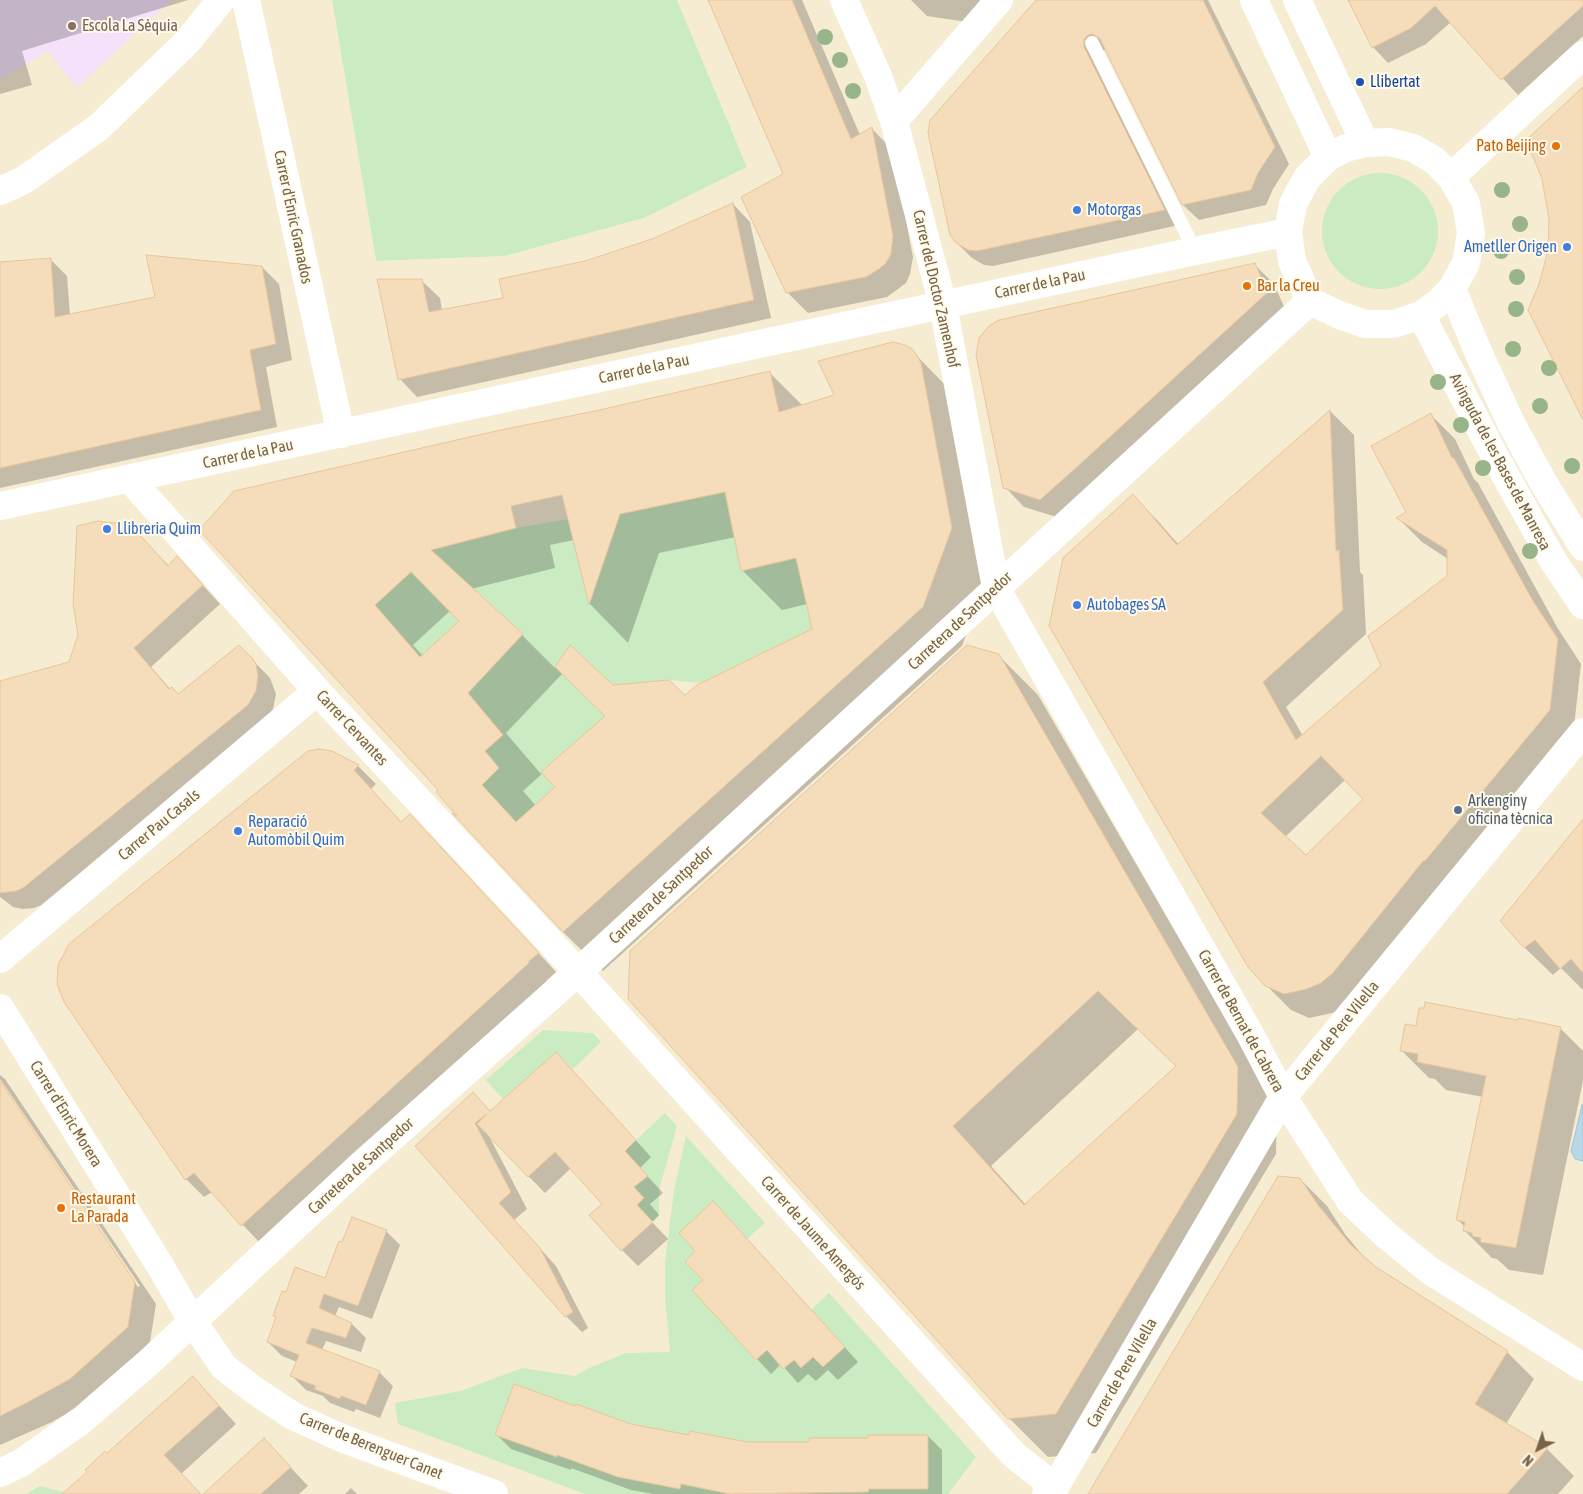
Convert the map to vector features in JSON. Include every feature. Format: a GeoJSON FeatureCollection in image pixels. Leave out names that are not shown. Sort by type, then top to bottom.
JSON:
{"type":"FeatureCollection","features":[{"type":"Feature","properties":{"kind":"street"},"geometry":{"type":"LineString","coordinates":[[0,191],[24,180],[99,127],[187,42],[221,0]]}},
{"type":"Feature","properties":{"kind":"street","name":"Carrer d'Enric Granados"},"geometry":{"type":"LineString","coordinates":[[246,0],[341,434]]}},
{"type":"Feature","properties":{"kind":"street","name":"Carrer del Doctor Zamenhof"},"geometry":{"type":"LineString","coordinates":[[844,0],[878,76],[894,121],[943,305],[996,588]]}},
{"type":"Feature","properties":{"kind":"street"},"geometry":{"type":"LineString","coordinates":[[894,121],[999,0]]}},
{"type":"Feature","properties":{"kind":"street"},"geometry":{"type":"LineString","coordinates":[[1254,0],[1328,157]]}},
{"type":"Feature","properties":{"kind":"street"},"geometry":{"type":"LineString","coordinates":[[1297,0],[1365,143]]}},
{"type":"Feature","properties":{"kind":"street"},"geometry":{"type":"LineString","coordinates":[[1451,177],[1583,55]]}},
{"type":"Feature","properties":{"kind":"street"},"geometry":{"type":"LineString","coordinates":[[1389,142],[1413,148],[1434,160],[1451,177],[1466,203],[1471,233],[1466,263],[1452,289],[1438,304],[1422,315],[1394,324],[1364,324],[1337,314],[1310,300],[1292,261],[1288,232],[1293,204],[1307,178],[1328,157],[1346,148],[1365,143],[1389,142]]}},
{"type":"Feature","properties":{"kind":"street","name":"Carrer de la Pau"},"geometry":{"type":"LineString","coordinates":[[0,506],[130,480],[1288,232]]}},
{"type":"Feature","properties":{"kind":"street","name":"Avinguda de les Bases de Manresa"},"geometry":{"type":"LineString","coordinates":[[1452,289],[1479,354],[1512,425],[1548,490],[1583,547]]}},
{"type":"Feature","properties":{"kind":"street","name":"Carretera de Santpedor"},"geometry":{"type":"LineString","coordinates":[[0,1473],[21,1463],[82,1420],[150,1362],[360,1165],[578,972],[1310,300]]}},
{"type":"Feature","properties":{"kind":"street","name":"Avinguda de les Bases de Manresa"},"geometry":{"type":"LineString","coordinates":[[1422,315],[1493,453],[1552,559],[1583,605]]}},
{"type":"Feature","properties":{"kind":"street","name":"Carrer Cervantes"},"geometry":{"type":"LineString","coordinates":[[130,480],[318,691],[578,972]]}},
{"type":"Feature","properties":{"kind":"street","name":"Carrer de Bernat de Cabrera"},"geometry":{"type":"LineString","coordinates":[[996,588],[1250,1034],[1283,1097],[1350,1201],[1386,1235],[1429,1270],[1583,1367]]}},
{"type":"Feature","properties":{"kind":"street","name":"Carrer Pau Casals"},"geometry":{"type":"LineString","coordinates":[[0,959],[318,691]]}},
{"type":"Feature","properties":{"kind":"street","name":"Carrer de Pere Vilella"},"geometry":{"type":"LineString","coordinates":[[1050,1490],[1283,1097],[1583,732]]}},
{"type":"Feature","properties":{"kind":"street","name":"Carrer de Jaume Amergós"},"geometry":{"type":"LineString","coordinates":[[578,972],[1014,1455],[1050,1490]]}},
{"type":"Feature","properties":{"kind":"street","name":"Carrer d'Enric Morera"},"geometry":{"type":"LineString","coordinates":[[0,1008],[193,1322]]}},
{"type":"Feature","properties":{"kind":"street","name":"Carrer de Berenguer Canet"},"geometry":{"type":"LineString","coordinates":[[193,1322],[224,1367],[293,1416],[344,1439],[494,1494]]}},
{"type":"Feature","properties":{"kind":"lane"},"geometry":{"type":"LineString","coordinates":[[1092,43],[1195,251]]}},
{"type":"Feature","properties":{"kind":"shaded area"},"geometry":{"type":"Polygon","coordinates":[[[0,0],[332,0],[376,261],[505,256],[644,218],[747,167],[677,0],[1583,0],[1583,1494],[0,1494],[0,0]]]}},
{"type":"Feature","properties":{"kind":"shaded area","name":"Escola La Sèquia"},"geometry":{"type":"Polygon","coordinates":[[[0,0],[172,0],[76,88],[48,51],[0,79],[0,0]]]}},
{"type":"Feature","properties":{"kind":"green space"},"geometry":{"type":"Polygon","coordinates":[[[332,0],[677,0],[747,167],[644,218],[505,256],[376,261],[332,0]]]}},
{"type":"Feature","properties":{"kind":"green space"},"geometry":{"type":"Polygon","coordinates":[[[1380,173],[1402,178],[1421,190],[1433,209],[1438,231],[1433,253],[1421,272],[1402,284],[1380,289],[1358,284],[1339,272],[1327,253],[1322,231],[1327,209],[1339,190],[1358,178],[1380,173]]]}},
{"type":"Feature","properties":{"kind":"green space"},"geometry":{"type":"Polygon","coordinates":[[[778,479],[812,629],[701,683],[669,680],[649,682],[541,772],[555,787],[516,822],[482,785],[499,768],[485,751],[503,734],[468,693],[523,634],[464,580],[442,603],[470,631],[420,657],[375,605],[419,565],[435,580],[450,566],[433,550],[516,528],[568,519],[583,580],[620,514],[724,491],[741,571],[776,560],[778,479]],[[569,646],[555,667],[590,701],[616,688],[569,646]]]}},
{"type":"Feature","properties":{"kind":"green space"},"geometry":{"type":"Polygon","coordinates":[[[543,1030],[593,1033],[601,1042],[573,1069],[556,1052],[504,1100],[486,1080],[543,1030]]]}},
{"type":"Feature","properties":{"kind":"green space"},"geometry":{"type":"Polygon","coordinates":[[[665,1113],[677,1126],[659,1190],[659,1216],[647,1228],[642,1222],[648,1216],[637,1205],[644,1198],[634,1187],[648,1176],[624,1151],[665,1113]]]}},
{"type":"Feature","properties":{"kind":"green space"},"geometry":{"type":"Polygon","coordinates":[[[686,1136],[765,1223],[747,1239],[713,1201],[691,1221],[700,1232],[695,1251],[685,1262],[703,1280],[692,1290],[756,1360],[767,1350],[783,1369],[794,1360],[801,1368],[813,1357],[823,1367],[811,1310],[829,1293],[976,1457],[948,1494],[809,1494],[868,1492],[869,1489],[928,1489],[928,1435],[809,1438],[809,1442],[747,1442],[691,1431],[689,1436],[631,1424],[576,1404],[575,1407],[496,1435],[556,1457],[557,1455],[730,1494],[585,1494],[398,1424],[395,1403],[461,1391],[522,1368],[575,1376],[589,1368],[626,1353],[670,1352],[665,1297],[665,1263],[674,1190],[686,1136]]]}},
{"type":"Feature","properties":{"kind":"green space"},"geometry":{"type":"Polygon","coordinates":[[[40,1486],[64,1492],[66,1494],[26,1494],[40,1486]]]}},
{"type":"Feature","properties":{"kind":"water"},"geometry":{"type":"Polygon","coordinates":[[[1582,1105],[1583,1161],[1575,1159],[1571,1151],[1582,1105]]]}},
{"type":"Feature","properties":{"kind":"building"},"geometry":{"type":"Polygon","coordinates":[[[708,0],[792,0],[851,139],[872,127],[893,236],[891,254],[886,263],[866,277],[786,293],[741,197],[783,174],[708,0]]]}},
{"type":"Feature","properties":{"kind":"building"},"geometry":{"type":"Polygon","coordinates":[[[1036,0],[1203,0],[1275,147],[1258,173],[1251,190],[1182,205],[1100,39],[1092,34],[1084,39],[1084,47],[1165,210],[977,251],[968,250],[955,242],[950,235],[928,133],[930,120],[1036,0]]]}},
{"type":"Feature","properties":{"kind":"building"},"geometry":{"type":"Polygon","coordinates":[[[1348,0],[1583,0],[1583,6],[1501,80],[1435,6],[1411,28],[1372,48],[1348,0]]]}},
{"type":"Feature","properties":{"kind":"building"},"geometry":{"type":"Polygon","coordinates":[[[1583,87],[1583,420],[1528,310],[1539,284],[1548,249],[1549,219],[1542,179],[1525,141],[1583,87]]]}},
{"type":"Feature","properties":{"kind":"building"},"geometry":{"type":"Polygon","coordinates":[[[733,203],[754,300],[398,380],[377,279],[422,279],[429,312],[503,298],[499,279],[585,261],[652,239],[733,203]]]}},
{"type":"Feature","properties":{"kind":"building"},"geometry":{"type":"Polygon","coordinates":[[[146,255],[262,266],[276,344],[250,350],[261,410],[0,468],[0,262],[51,258],[55,317],[155,297],[146,255]]]}},
{"type":"Feature","properties":{"kind":"building"},"geometry":{"type":"Polygon","coordinates":[[[1255,263],[1268,292],[1040,500],[1003,488],[976,355],[979,338],[989,326],[999,320],[1255,263]]]}},
{"type":"Feature","properties":{"kind":"building"},"geometry":{"type":"Polygon","coordinates":[[[893,342],[912,349],[921,363],[952,528],[923,607],[563,932],[452,813],[457,816],[436,792],[438,790],[199,530],[234,491],[770,371],[779,412],[834,395],[818,361],[893,342]],[[725,492],[620,514],[589,605],[562,495],[511,506],[516,528],[431,550],[523,634],[468,693],[503,735],[485,751],[499,768],[482,785],[516,822],[555,787],[541,772],[605,716],[555,667],[570,645],[613,685],[669,680],[685,695],[697,685],[812,629],[796,558],[741,571],[725,492]],[[411,572],[375,605],[420,657],[459,621],[411,572]]]}},
{"type":"Feature","properties":{"kind":"building"},"geometry":{"type":"Polygon","coordinates":[[[1330,410],[1336,551],[1339,550],[1343,610],[1263,682],[1296,740],[1381,666],[1368,636],[1447,576],[1447,550],[1396,518],[1406,512],[1371,446],[1431,413],[1452,458],[1454,458],[1533,601],[1558,639],[1550,710],[1424,860],[1333,973],[1321,983],[1307,989],[1284,994],[1265,986],[1248,967],[1049,626],[1063,558],[1133,494],[1177,545],[1330,410]],[[1321,756],[1261,813],[1306,855],[1363,799],[1321,756]]]}},
{"type":"Feature","properties":{"kind":"building"},"geometry":{"type":"Polygon","coordinates":[[[98,521],[123,524],[133,529],[168,566],[177,556],[203,585],[134,648],[169,689],[172,687],[178,694],[239,645],[256,664],[258,676],[256,691],[248,705],[23,888],[0,893],[0,681],[69,662],[78,635],[73,604],[77,526],[98,521]]]}},
{"type":"Feature","properties":{"kind":"building"},"geometry":{"type":"Polygon","coordinates":[[[967,645],[999,654],[1238,1067],[1237,1114],[1056,1414],[1008,1419],[628,999],[630,951],[967,645]],[[1098,991],[953,1126],[1024,1205],[1176,1066],[1098,991]]]}},
{"type":"Feature","properties":{"kind":"building"},"geometry":{"type":"Polygon","coordinates":[[[319,749],[332,751],[359,765],[354,770],[401,822],[410,814],[539,953],[241,1226],[194,1173],[185,1180],[64,1002],[57,984],[58,965],[69,944],[308,751],[319,749]]]}},
{"type":"Feature","properties":{"kind":"building"},"geometry":{"type":"Polygon","coordinates":[[[1583,819],[1583,973],[1571,959],[1560,969],[1535,940],[1524,948],[1500,921],[1583,819]]]}},
{"type":"Feature","properties":{"kind":"building"},"geometry":{"type":"Polygon","coordinates":[[[1425,1002],[1561,1027],[1516,1248],[1480,1242],[1481,1238],[1463,1231],[1465,1222],[1456,1220],[1486,1076],[1417,1062],[1418,1054],[1400,1051],[1405,1024],[1416,1026],[1419,1008],[1424,1008],[1425,1002]]]}},
{"type":"Feature","properties":{"kind":"building"},"geometry":{"type":"Polygon","coordinates":[[[556,1052],[636,1140],[625,1151],[648,1176],[634,1187],[644,1198],[637,1205],[653,1222],[621,1251],[589,1215],[602,1204],[555,1152],[528,1177],[477,1124],[487,1114],[475,1123],[511,1192],[499,1203],[540,1248],[573,1312],[565,1317],[415,1146],[473,1092],[490,1111],[556,1052]]]}},
{"type":"Feature","properties":{"kind":"building"},"geometry":{"type":"Polygon","coordinates":[[[0,1081],[135,1282],[128,1327],[70,1379],[0,1416],[0,1081]]]}},
{"type":"Feature","properties":{"kind":"building"},"geometry":{"type":"Polygon","coordinates":[[[1278,1176],[1300,1178],[1318,1205],[1351,1245],[1376,1267],[1508,1351],[1475,1404],[1548,1448],[1507,1494],[1088,1494],[1278,1176]]]}},
{"type":"Feature","properties":{"kind":"building"},"geometry":{"type":"Polygon","coordinates":[[[713,1201],[845,1347],[823,1367],[813,1357],[801,1368],[794,1360],[783,1369],[767,1350],[756,1360],[692,1290],[703,1280],[685,1262],[695,1251],[679,1233],[713,1201]]]}},
{"type":"Feature","properties":{"kind":"building"},"geometry":{"type":"Polygon","coordinates":[[[352,1217],[387,1230],[358,1306],[324,1294],[319,1308],[352,1323],[346,1338],[312,1328],[306,1343],[380,1371],[366,1405],[341,1396],[340,1399],[314,1389],[316,1386],[290,1376],[299,1355],[267,1342],[276,1317],[273,1316],[282,1291],[286,1292],[295,1267],[325,1278],[339,1241],[342,1242],[352,1217]]]}},
{"type":"Feature","properties":{"kind":"building"},"geometry":{"type":"Polygon","coordinates":[[[193,1376],[219,1406],[164,1455],[201,1494],[62,1494],[87,1472],[85,1470],[105,1451],[107,1453],[193,1376]]]}},
{"type":"Feature","properties":{"kind":"building"},"geometry":{"type":"Polygon","coordinates":[[[514,1384],[631,1424],[689,1435],[690,1431],[747,1442],[809,1442],[809,1438],[868,1438],[868,1435],[928,1435],[928,1489],[730,1494],[681,1484],[680,1489],[618,1477],[495,1435],[514,1384]]]}},
{"type":"Feature","properties":{"kind":"building"},"geometry":{"type":"Polygon","coordinates":[[[264,1438],[291,1467],[261,1494],[203,1494],[264,1438]]]}},
{"type":"Feature","properties":{"kind":"place","name":"Escola La Sèquia"},"geometry":{"type":"Point","coordinates":[72,26]}},
{"type":"Feature","properties":{"kind":"place","name":"Llibertat"},"geometry":{"type":"Point","coordinates":[1360,82]}},
{"type":"Feature","properties":{"kind":"place","name":"Pato Beijing"},"geometry":{"type":"Point","coordinates":[1556,146]}},
{"type":"Feature","properties":{"kind":"place","name":"Motorgas"},"geometry":{"type":"Point","coordinates":[1077,210]}},
{"type":"Feature","properties":{"kind":"place","name":"Ametller Origen"},"geometry":{"type":"Point","coordinates":[1567,247]}},
{"type":"Feature","properties":{"kind":"place","name":"Bar la Creu"},"geometry":{"type":"Point","coordinates":[1247,286]}},
{"type":"Feature","properties":{"kind":"place","name":"Llibreria Quim"},"geometry":{"type":"Point","coordinates":[107,529]}},
{"type":"Feature","properties":{"kind":"place","name":"Autobages SA"},"geometry":{"type":"Point","coordinates":[1077,605]}},
{"type":"Feature","properties":{"kind":"place","name":"Arkenginy oficina tècnica"},"geometry":{"type":"Point","coordinates":[1458,810]}},
{"type":"Feature","properties":{"kind":"place","name":"Reparació Automòbil Quim"},"geometry":{"type":"Point","coordinates":[238,831]}},
{"type":"Feature","properties":{"kind":"place","name":"Restaurant La Parada"},"geometry":{"type":"Point","coordinates":[61,1208]}}]}
